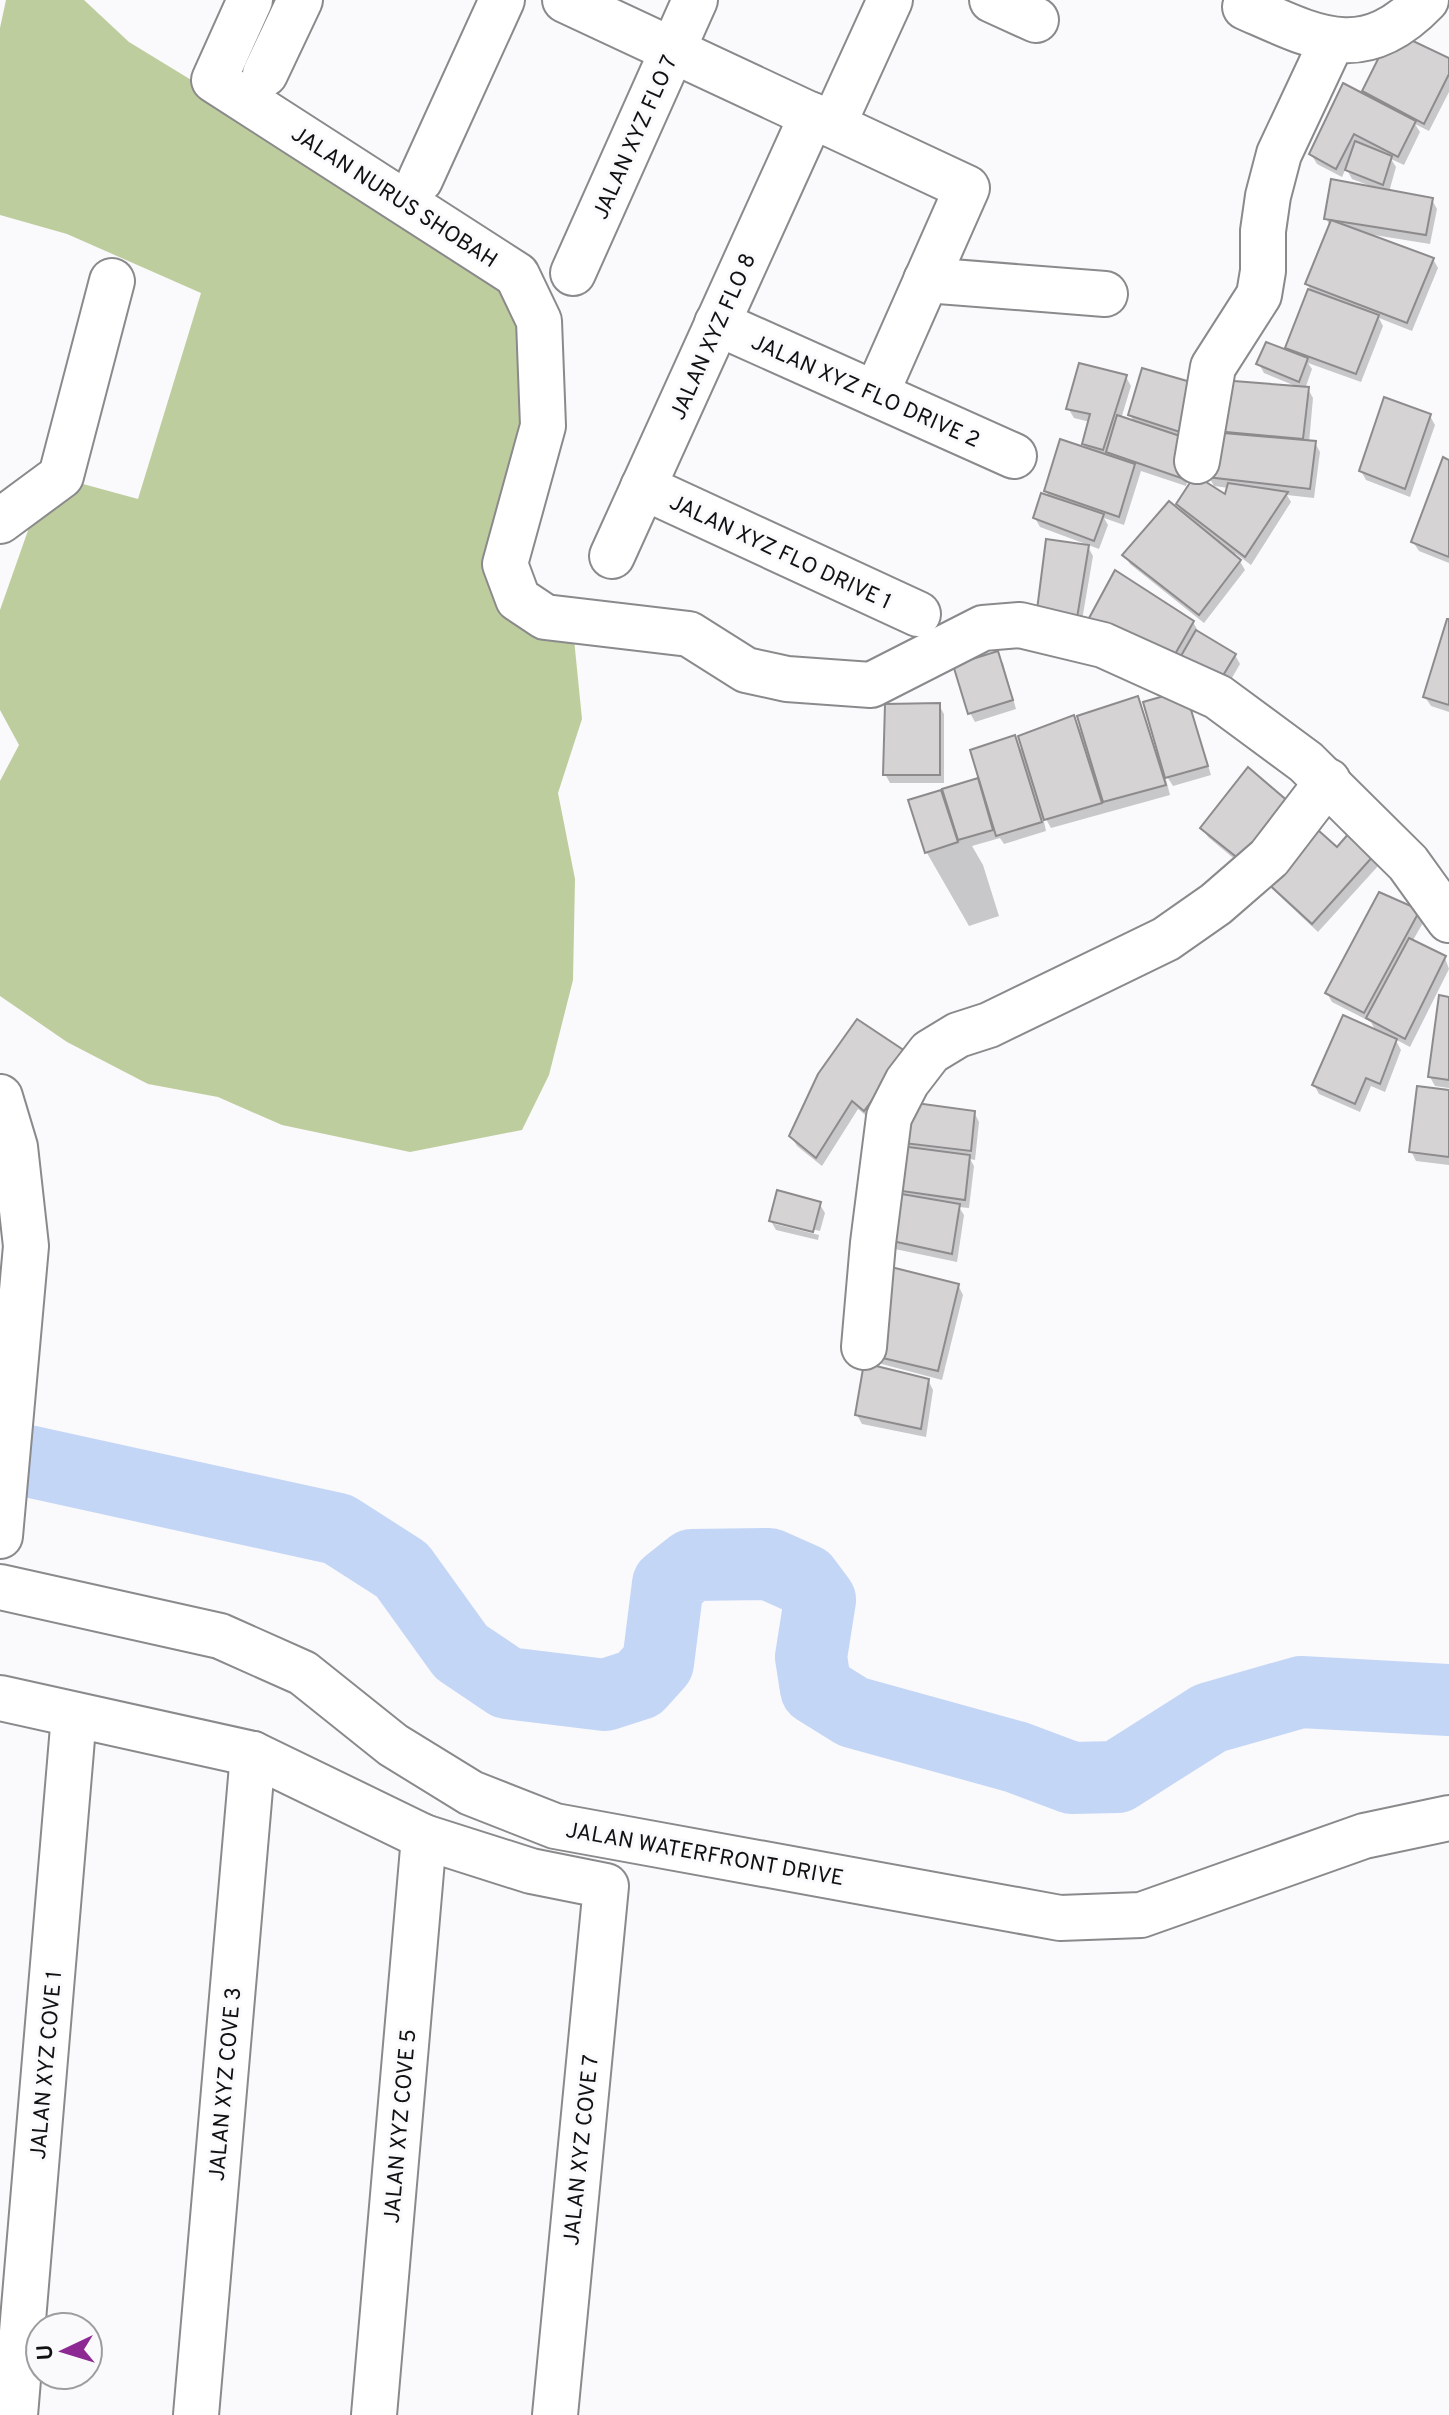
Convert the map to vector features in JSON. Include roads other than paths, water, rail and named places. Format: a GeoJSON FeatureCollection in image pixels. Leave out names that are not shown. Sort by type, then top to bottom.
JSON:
{"type":"FeatureCollection","features":[{"type":"Feature","properties":{"kind":"street","name":"JALAN NURUS SHOBAH"},"geometry":{"type":"LineString","coordinates":[[250,0],[214,80],[517,275],[539,321],[543,426],[505,564],[518,599],[545,617],[689,634],[746,670],[787,679],[871,685],[983,628],[1020,625],[1103,645],[1218,697],[1328,781],[1408,863],[1449,920]]}},
{"type":"Feature","properties":{"kind":"street"},"geometry":{"type":"LineString","coordinates":[[265,74],[300,0]]}},
{"type":"Feature","properties":{"kind":"street"},"geometry":{"type":"LineString","coordinates":[[420,180],[502,0]]}},
{"type":"Feature","properties":{"kind":"street"},"geometry":{"type":"LineString","coordinates":[[565,0],[967,188],[876,394]]}},
{"type":"Feature","properties":{"kind":"street","name":"JALAN XYZ FLO 7"},"geometry":{"type":"LineString","coordinates":[[573,273],[695,0]]}},
{"type":"Feature","properties":{"kind":"street","name":"JALAN XYZ FLO 8"},"geometry":{"type":"LineString","coordinates":[[612,556],[717,323],[822,120],[890,0]]}},
{"type":"Feature","properties":{"kind":"street"},"geometry":{"type":"LineString","coordinates":[[992,0],[1036,20]]}},
{"type":"Feature","properties":{"kind":"street"},"geometry":{"type":"LineString","coordinates":[[1245,7],[1332,41],[1354,41],[1379,34],[1412,15],[1426,0]]}},
{"type":"Feature","properties":{"kind":"street"},"geometry":{"type":"LineString","coordinates":[[1197,461],[1213,367],[1259,295],[1263,271],[1263,231],[1279,154],[1332,41]]}},
{"type":"Feature","properties":{"kind":"street"},"geometry":{"type":"LineString","coordinates":[[926,280],[1105,294]]}},
{"type":"Feature","properties":{"kind":"street"},"geometry":{"type":"LineString","coordinates":[[0,521],[61,476],[112,281]]}},
{"type":"Feature","properties":{"kind":"street","name":"JALAN XYZ FLO DRIVE 2"},"geometry":{"type":"LineString","coordinates":[[717,323],[1014,456]]}},
{"type":"Feature","properties":{"kind":"street","name":"JALAN XYZ FLO DRIVE 1"},"geometry":{"type":"LineString","coordinates":[[643,487],[918,614]]}},
{"type":"Feature","properties":{"kind":"street"},"geometry":{"type":"LineString","coordinates":[[864,1347],[889,1117],[907,1082],[930,1052],[958,1035],[989,1025],[1166,939],[1216,904],[1269,858],[1328,781]]}},
{"type":"Feature","properties":{"kind":"street"},"geometry":{"type":"LineString","coordinates":[[0,1097],[15,1147],[26,1246],[0,1536]]}},
{"type":"Feature","properties":{"kind":"street","name":"JALAN WATERFRONT DRIVE"},"geometry":{"type":"LineString","coordinates":[[0,1587],[220,1636],[303,1673],[393,1745],[471,1793],[555,1826],[1060,1918],[1141,1915],[1364,1836],[1441,1817],[1449,1818]]}},
{"type":"Feature","properties":{"kind":"street"},"geometry":{"type":"LineString","coordinates":[[0,1698],[253,1754],[424,1837]]}},
{"type":"Feature","properties":{"kind":"street","name":"JALAN XYZ COVE 1"},"geometry":{"type":"LineString","coordinates":[[15,2415],[74,1715]]}},
{"type":"Feature","properties":{"kind":"street","name":"JALAN XYZ COVE 3"},"geometry":{"type":"LineString","coordinates":[[196,2415],[253,1754]]}},
{"type":"Feature","properties":{"kind":"street","name":"JALAN XYZ COVE 7"},"geometry":{"type":"LineString","coordinates":[[424,1837],[531,1871],[606,1886],[555,2415]]}},
{"type":"Feature","properties":{"kind":"street","name":"JALAN XYZ COVE 5"},"geometry":{"type":"LineString","coordinates":[[374,2415],[424,1837]]}},
{"type":"Feature","properties":{"kind":"waterway"},"geometry":{"type":"LineString","coordinates":[[0,1455],[338,1529],[402,1570],[461,1652],[507,1683],[605,1695],[639,1684],[658,1663],[668,1584],[692,1565],[769,1564],[805,1580],[820,1600],[811,1657],[816,1689],[853,1712],[1016,1757],[1072,1778],[1117,1777],[1210,1718],[1301,1692],[1449,1700]]}}]}
